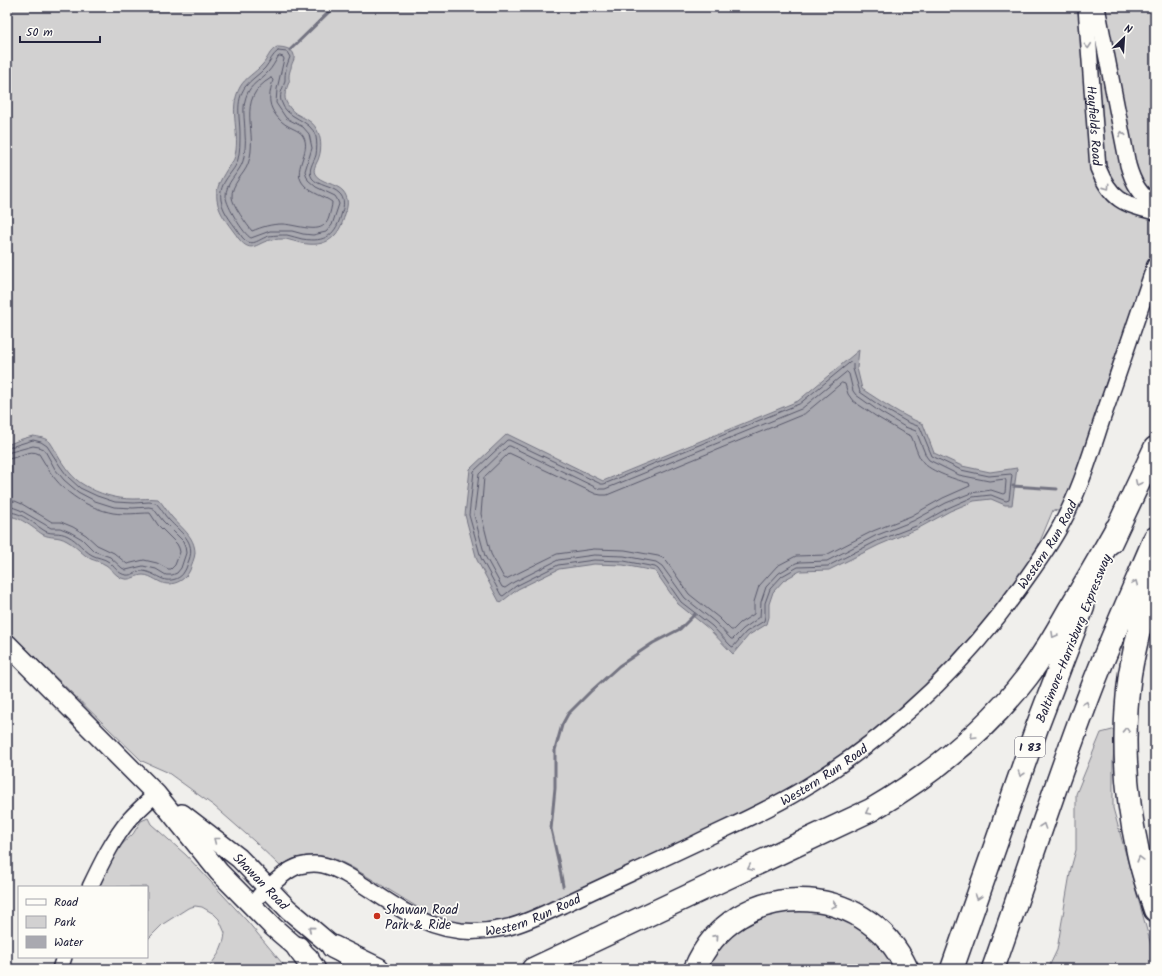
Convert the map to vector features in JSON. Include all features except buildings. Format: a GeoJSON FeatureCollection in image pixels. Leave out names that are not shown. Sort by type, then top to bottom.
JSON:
{"type":"FeatureCollection","features":[{"type":"Feature","properties":{"kind":"highway","name":"Baltimore-Harrisburg Expressway"},"geometry":{"type":"LineString","coordinates":[[952,969],[1059,667],[1116,529],[1155,448]]}},
{"type":"Feature","properties":{"kind":"highway"},"geometry":{"type":"LineString","coordinates":[[533,969],[872,810],[927,774],[966,742],[998,710],[1026,677],[1047,647],[1116,529]]}},
{"type":"Feature","properties":{"kind":"highway"},"geometry":{"type":"LineString","coordinates":[[993,969],[1095,682],[1155,538]]}},
{"type":"Feature","properties":{"kind":"highway"},"geometry":{"type":"LineString","coordinates":[[1155,571],[1130,674],[1126,748],[1128,784],[1138,852],[1155,910]]}},
{"type":"Feature","properties":{"kind":"highway"},"geometry":{"type":"LineString","coordinates":[[1002,969],[1035,848]]}},
{"type":"Feature","properties":{"kind":"highway"},"geometry":{"type":"LineString","coordinates":[[695,969],[699,958],[707,947],[728,924],[742,915],[762,906],[798,899],[814,900],[832,904],[847,909],[860,916],[885,936],[895,948],[907,969]]}},
{"type":"Feature","properties":{"kind":"highway"},"geometry":{"type":"LineString","coordinates":[[333,947],[378,969]]}},
{"type":"Feature","properties":{"kind":"highway"},"geometry":{"type":"LineString","coordinates":[[298,948],[314,969]]}},
{"type":"Feature","properties":{"kind":"main road","name":"Shawan Road"},"geometry":{"type":"LineString","coordinates":[[7,644],[156,794],[219,872],[273,927],[321,969]]}},
{"type":"Feature","properties":{"kind":"main road","name":"Shawan Road"},"geometry":{"type":"LineString","coordinates":[[156,794],[239,858],[264,892],[274,918],[298,948]]}},
{"type":"Feature","properties":{"kind":"main road","name":"Shawan Road"},"geometry":{"type":"LineString","coordinates":[[205,854],[229,867],[288,909],[333,947],[365,969]]}},
{"type":"Feature","properties":{"kind":"street","name":"Hayfields Road"},"geometry":{"type":"LineString","coordinates":[[1086,7],[1098,168],[1103,181],[1111,193],[1121,201],[1155,212]]}},
{"type":"Feature","properties":{"kind":"street","name":"Hayfields Road"},"geometry":{"type":"LineString","coordinates":[[1097,7],[1131,176],[1146,200],[1155,205]]}},
{"type":"Feature","properties":{"kind":"street","name":"Western Run Road"},"geometry":{"type":"LineString","coordinates":[[264,892],[285,874],[298,867],[310,864],[324,865],[350,877],[405,912],[441,927],[460,931],[482,931],[504,928],[531,919],[563,905],[760,813],[810,785],[846,761],[917,705],[974,647],[1010,601],[1052,540],[1071,505],[1079,485],[1155,264]]}},
{"type":"Feature","properties":{"kind":"street"},"geometry":{"type":"LineString","coordinates":[[90,886],[97,871],[118,835],[130,820],[156,794]]}},
{"type":"Feature","properties":{"kind":"street"},"geometry":{"type":"LineString","coordinates":[[60,969],[64,958]]}},
{"type":"Feature","properties":{"kind":"shaded area"},"geometry":{"type":"Polygon","coordinates":[[[1155,652],[1155,735],[1152,685],[1153,658],[1155,652]]]}},
{"type":"Feature","properties":{"kind":"green space"},"geometry":{"type":"Polygon","coordinates":[[[7,7],[1155,7],[1155,243],[1104,388],[1108,388],[1062,512],[1053,510],[1031,563],[970,642],[935,679],[890,720],[843,757],[756,808],[559,901],[502,923],[484,926],[445,921],[422,910],[338,860],[322,856],[307,856],[293,859],[280,866],[214,806],[167,772],[142,761],[7,630],[7,7]]]}},
{"type":"Feature","properties":{"kind":"green space"},"geometry":{"type":"Polygon","coordinates":[[[1116,729],[1113,761],[1113,808],[1151,945],[1155,953],[1155,969],[1048,969],[1057,950],[1071,868],[1076,850],[1076,794],[1101,733],[1116,729]]]}},
{"type":"Feature","properties":{"kind":"green space"},"geometry":{"type":"Polygon","coordinates":[[[148,818],[151,824],[186,855],[247,921],[287,969],[208,969],[219,953],[225,933],[219,919],[214,914],[202,907],[195,906],[188,908],[163,924],[148,939],[148,886],[98,886],[117,849],[133,834],[141,821],[148,818]]]}},
{"type":"Feature","properties":{"kind":"green space"},"geometry":{"type":"Polygon","coordinates":[[[792,904],[865,925],[898,969],[704,969],[709,958],[740,925],[792,904]]]}},
{"type":"Feature","properties":{"kind":"water"},"geometry":{"type":"Polygon","coordinates":[[[277,47],[289,49],[294,56],[289,73],[289,81],[285,92],[287,104],[296,114],[311,122],[317,130],[319,136],[321,150],[314,172],[320,179],[343,191],[347,199],[347,205],[339,229],[335,235],[324,242],[310,244],[286,239],[278,239],[266,241],[251,247],[244,244],[239,239],[223,216],[218,205],[217,191],[222,178],[234,159],[236,150],[234,114],[236,96],[240,87],[245,81],[264,63],[272,51],[277,47]]]}},
{"type":"Feature","properties":{"kind":"water"},"geometry":{"type":"Polygon","coordinates":[[[859,350],[857,368],[862,389],[899,412],[923,424],[934,453],[962,466],[990,472],[1017,468],[1012,505],[1005,505],[991,499],[974,501],[950,511],[917,529],[879,545],[829,570],[800,571],[784,580],[773,592],[769,604],[769,617],[767,624],[749,635],[733,654],[709,629],[678,604],[655,571],[623,565],[594,564],[559,569],[518,589],[500,603],[477,560],[465,515],[470,469],[507,434],[603,481],[798,401],[859,350]]]}},
{"type":"Feature","properties":{"kind":"water"},"geometry":{"type":"Polygon","coordinates":[[[33,436],[50,442],[69,472],[76,479],[90,488],[120,498],[158,499],[193,542],[195,555],[190,570],[186,576],[178,582],[168,584],[162,583],[146,575],[127,579],[122,578],[106,565],[91,559],[67,541],[42,534],[20,519],[7,517],[7,445],[33,436]]]}},
{"type":"Feature","properties":{"kind":"waterway"},"geometry":{"type":"LineString","coordinates":[[290,50],[334,7]]}},
{"type":"Feature","properties":{"kind":"waterway"},"geometry":{"type":"LineString","coordinates":[[1013,486],[1057,489]]}},
{"type":"Feature","properties":{"kind":"waterway"},"geometry":{"type":"LineString","coordinates":[[563,886],[551,829],[555,788],[555,750],[562,725],[568,714],[619,666],[653,643],[680,629],[695,614]]}},
{"type":"Feature","properties":{"kind":"place","name":"Shawan Road Park & Ride"},"geometry":{"type":"Point","coordinates":[377,916]}}]}
